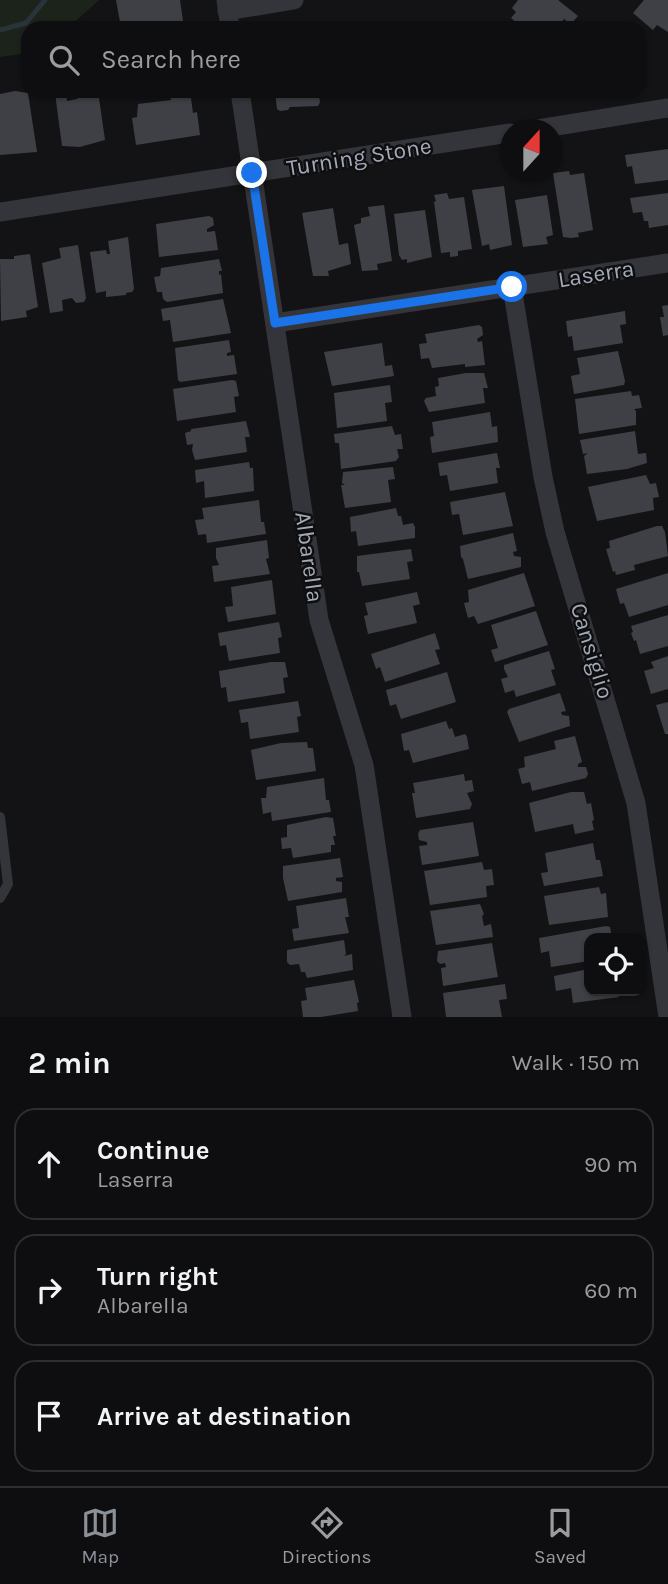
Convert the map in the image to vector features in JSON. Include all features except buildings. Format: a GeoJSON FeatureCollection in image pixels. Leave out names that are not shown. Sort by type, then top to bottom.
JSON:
{"type":"FeatureCollection","features":[{"type":"Feature","properties":{"kind":"street"},"geometry":{"type":"LineString","coordinates":[[228,13],[293,0]]}},
{"type":"Feature","properties":{"kind":"street","name":"Albarella"},"geometry":{"type":"LineString","coordinates":[[241,98],[319,620],[364,765],[402,1017]]}},
{"type":"Feature","properties":{"kind":"street"},"geometry":{"type":"LineString","coordinates":[[563,125],[668,108]]}},
{"type":"Feature","properties":{"kind":"street","name":"Turning Stone"},"geometry":{"type":"LineString","coordinates":[[0,212],[500,135]]}},
{"type":"Feature","properties":{"kind":"street","name":"Laserra"},"geometry":{"type":"LineString","coordinates":[[275,323],[668,263]]}},
{"type":"Feature","properties":{"kind":"street","name":"Cansiglio"},"geometry":{"type":"LineString","coordinates":[[512,287],[543,477],[555,532],[636,803],[668,1017]]}},
{"type":"Feature","properties":{"kind":"lane"},"geometry":{"type":"LineString","coordinates":[[0,817],[8,884],[0,898]]}},
{"type":"Feature","properties":{"kind":"shaded area"},"geometry":{"type":"Polygon","coordinates":[[[0,0],[99,0],[76,21],[21,21],[21,54],[0,57],[0,0]]]}},
{"type":"Feature","properties":{"kind":"waterway"},"geometry":{"type":"LineString","coordinates":[[28,21],[45,0]]}},
{"type":"Feature","properties":{"kind":"waterway"},"geometry":{"type":"LineString","coordinates":[[0,30],[21,24]]}},
{"type":"Feature","properties":{"kind":"route"},"geometry":{"type":"LineString","coordinates":[[252,173],[275,323],[512,287]]}}]}
